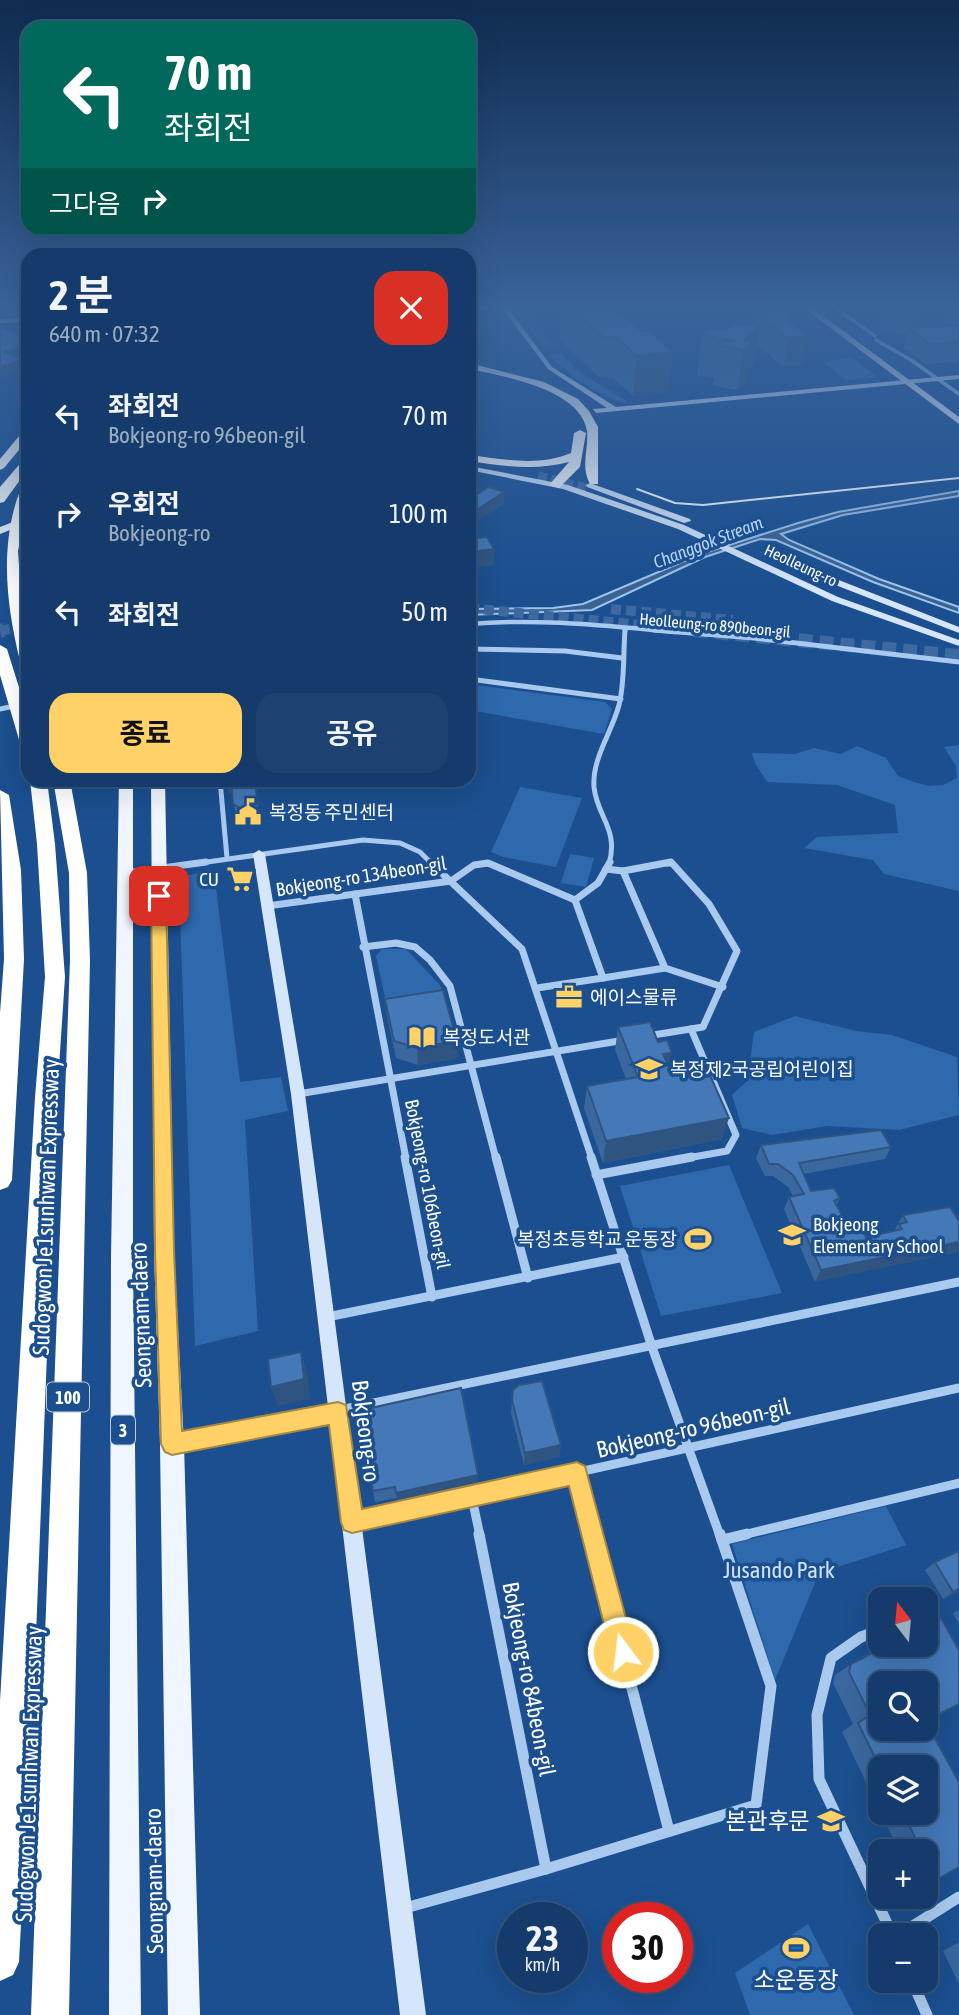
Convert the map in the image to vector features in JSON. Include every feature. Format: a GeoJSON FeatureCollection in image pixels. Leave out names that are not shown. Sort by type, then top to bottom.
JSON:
{"type":"FeatureCollection","features":[{"type":"Feature","properties":{"kind":"highway"},"geometry":{"type":"LineString","coordinates":[[555,400],[579,424],[591,484]]}},
{"type":"Feature","properties":{"kind":"highway"},"geometry":{"type":"LineString","coordinates":[[0,466],[21,441]]}},
{"type":"Feature","properties":{"kind":"highway"},"geometry":{"type":"LineString","coordinates":[[476,463],[537,466],[584,456]]}},
{"type":"Feature","properties":{"kind":"highway"},"geometry":{"type":"LineString","coordinates":[[565,488],[584,456]]}},
{"type":"Feature","properties":{"kind":"highway"},"geometry":{"type":"LineString","coordinates":[[0,499],[21,470]]}},
{"type":"Feature","properties":{"kind":"highway"},"geometry":{"type":"LineString","coordinates":[[21,501],[13,518],[7,545],[8,577],[21,632]]}},
{"type":"Feature","properties":{"kind":"highway"},"geometry":{"type":"LineString","coordinates":[[0,649],[21,699]]}},
{"type":"Feature","properties":{"kind":"highway","name":"Sudogwon Je1sunhwan Expressway"},"geometry":{"type":"LineString","coordinates":[[0,1962],[19,1661],[46,1097],[55,976],[46,844],[39,787]]}},
{"type":"Feature","properties":{"kind":"highway","name":"Sudogwon Je1sunhwan Expressway"},"geometry":{"type":"LineString","coordinates":[[50,2015],[80,960],[78,873],[62,787]]}},
{"type":"Feature","properties":{"kind":"highway"},"geometry":{"type":"LineString","coordinates":[[0,795],[12,870],[14,959],[0,1180]]}},
{"type":"Feature","properties":{"kind":"main road"},"geometry":{"type":"LineString","coordinates":[[931,400],[959,421]]}},
{"type":"Feature","properties":{"kind":"main road"},"geometry":{"type":"LineString","coordinates":[[0,531],[21,522]]}},
{"type":"Feature","properties":{"kind":"main road"},"geometry":{"type":"LineString","coordinates":[[0,541],[21,533]]}},
{"type":"Feature","properties":{"kind":"main road","name":"Seongnam-daero"},"geometry":{"type":"LineString","coordinates":[[125,2015],[122,1256],[126,787]]}},
{"type":"Feature","properties":{"kind":"main road","name":"Seongnam-daero"},"geometry":{"type":"LineString","coordinates":[[158,787],[164,1251],[172,1444],[184,2015]]}},
{"type":"Feature","properties":{"kind":"street"},"geometry":{"type":"LineString","coordinates":[[600,400],[614,409]]}},
{"type":"Feature","properties":{"kind":"street"},"geometry":{"type":"LineString","coordinates":[[596,411],[711,400]]}},
{"type":"Feature","properties":{"kind":"street"},"geometry":{"type":"LineString","coordinates":[[476,464],[540,474]]}},
{"type":"Feature","properties":{"kind":"street","name":"Heolleung-ro"},"geometry":{"type":"LineString","coordinates":[[476,465],[565,488],[681,527],[835,599],[959,643]]}},
{"type":"Feature","properties":{"kind":"street"},"geometry":{"type":"LineString","coordinates":[[565,488],[591,484],[681,527]]}},
{"type":"Feature","properties":{"kind":"street","name":"Heolleung-ro"},"geometry":{"type":"LineString","coordinates":[[591,484],[959,631]]}},
{"type":"Feature","properties":{"kind":"street","name":"Heolleung-ro 890beon-gil"},"geometry":{"type":"LineString","coordinates":[[476,623],[566,622],[754,638],[959,662]]}},
{"type":"Feature","properties":{"kind":"street"},"geometry":{"type":"LineString","coordinates":[[604,978],[575,900],[588,895],[601,884],[606,869],[612,836],[594,792],[594,778],[621,699],[625,629]]}},
{"type":"Feature","properties":{"kind":"street"},"geometry":{"type":"LineString","coordinates":[[476,649],[531,649],[622,658]]}},
{"type":"Feature","properties":{"kind":"street"},"geometry":{"type":"LineString","coordinates":[[476,680],[621,699]]}},
{"type":"Feature","properties":{"kind":"street"},"geometry":{"type":"LineString","coordinates":[[0,709],[21,701]]}},
{"type":"Feature","properties":{"kind":"street"},"geometry":{"type":"LineString","coordinates":[[221,787],[227,858]]}},
{"type":"Feature","properties":{"kind":"street"},"geometry":{"type":"LineString","coordinates":[[126,873],[363,840],[400,843],[420,852],[522,949],[537,988],[652,1347],[722,1540],[771,1686],[756,1805],[401,1909]]}},
{"type":"Feature","properties":{"kind":"street","name":"Bokjeong-ro"},"geometry":{"type":"LineString","coordinates":[[259,854],[298,1094],[413,2015]]}},
{"type":"Feature","properties":{"kind":"street"},"geometry":{"type":"LineString","coordinates":[[298,1094],[703,1027],[737,951],[709,904],[671,862],[623,871],[606,869]]}},
{"type":"Feature","properties":{"kind":"street","name":"Bokjeong-ro 134beon-gil"},"geometry":{"type":"LineString","coordinates":[[266,906],[451,881],[474,866],[488,863],[575,900]]}},
{"type":"Feature","properties":{"kind":"street"},"geometry":{"type":"LineString","coordinates":[[623,871],[666,968]]}},
{"type":"Feature","properties":{"kind":"street","name":"Bokjeong-ro 106beon-gil"},"geometry":{"type":"LineString","coordinates":[[355,894],[432,1297]]}},
{"type":"Feature","properties":{"kind":"street"},"geometry":{"type":"LineString","coordinates":[[363,947],[401,941],[420,949],[450,986],[528,1278]]}},
{"type":"Feature","properties":{"kind":"street"},"geometry":{"type":"LineString","coordinates":[[537,988],[666,968],[723,987]]}},
{"type":"Feature","properties":{"kind":"street"},"geometry":{"type":"LineString","coordinates":[[596,1175],[727,1151],[736,1135],[691,1029]]}},
{"type":"Feature","properties":{"kind":"street","name":"Bokjeong-ro 106beon-gil"},"geometry":{"type":"LineString","coordinates":[[327,1317],[624,1257]]}},
{"type":"Feature","properties":{"kind":"street"},"geometry":{"type":"LineString","coordinates":[[172,1444],[338,1412],[959,1282]]}},
{"type":"Feature","properties":{"kind":"street","name":"Bokjeong-ro 96beon-gil"},"geometry":{"type":"LineString","coordinates":[[352,1522],[959,1388]]}},
{"type":"Feature","properties":{"kind":"street"},"geometry":{"type":"LineString","coordinates":[[577,1474],[669,1831]]}},
{"type":"Feature","properties":{"kind":"street"},"geometry":{"type":"LineString","coordinates":[[722,1540],[959,1483]]}},
{"type":"Feature","properties":{"kind":"street","name":"Bokjeong-ro 84beon-gil"},"geometry":{"type":"LineString","coordinates":[[472,1497],[545,1869]]}},
{"type":"Feature","properties":{"kind":"street"},"geometry":{"type":"LineString","coordinates":[[868,1634],[831,1658],[817,1715],[818,1779],[889,1923]]}},
{"type":"Feature","properties":{"kind":"street"},"geometry":{"type":"LineString","coordinates":[[916,1923],[959,1897]]}},
{"type":"Feature","properties":{"kind":"street"},"geometry":{"type":"LineString","coordinates":[[917,1993],[927,2015]]}},
{"type":"Feature","properties":{"kind":"green space"},"geometry":{"type":"Polygon","coordinates":[[[476,685],[605,702],[612,709],[604,734],[476,711],[476,685]]]}},
{"type":"Feature","properties":{"kind":"green space"},"geometry":{"type":"Polygon","coordinates":[[[959,745],[959,891],[884,874],[873,860],[804,848],[817,837],[898,833],[895,805],[837,785],[767,782],[752,753],[795,754],[814,748],[841,754],[857,746],[886,758],[898,776],[929,786],[943,785],[957,778],[956,766],[944,747],[959,745]]]}},
{"type":"Feature","properties":{"kind":"green space"},"geometry":{"type":"Polygon","coordinates":[[[520,787],[582,798],[556,867],[503,857],[491,852],[520,787]]]}},
{"type":"Feature","properties":{"kind":"green space"},"geometry":{"type":"Polygon","coordinates":[[[570,854],[594,858],[586,887],[561,883],[570,854]]]}},
{"type":"Feature","properties":{"kind":"green space"},"geometry":{"type":"Polygon","coordinates":[[[207,872],[215,880],[240,1082],[281,1077],[288,1111],[245,1120],[258,1331],[195,1346],[179,887],[188,875],[207,872]]]}},
{"type":"Feature","properties":{"kind":"green space"},"geometry":{"type":"Polygon","coordinates":[[[382,949],[406,949],[440,985],[444,999],[387,1007],[376,956],[382,949]]]}},
{"type":"Feature","properties":{"kind":"green space"},"geometry":{"type":"Polygon","coordinates":[[[795,1016],[856,1031],[892,1035],[957,1057],[959,1115],[899,1130],[827,1126],[772,1135],[742,1128],[732,1095],[747,1081],[754,1032],[795,1016]]]}},
{"type":"Feature","properties":{"kind":"green space","name":"복정초등학교 운동장"},"geometry":{"type":"Polygon","coordinates":[[[729,1165],[782,1293],[661,1316],[620,1186],[729,1165]]]}},
{"type":"Feature","properties":{"kind":"green space","name":"Jusando Park"},"geometry":{"type":"Polygon","coordinates":[[[886,1506],[906,1545],[819,1573],[775,1680],[732,1544],[886,1506]]]}},
{"type":"Feature","properties":{"kind":"green space","name":"소운동장"},"geometry":{"type":"Polygon","coordinates":[[[808,1924],[854,2015],[750,2015],[735,1973],[808,1924]]]}},
{"type":"Feature","properties":{"kind":"shaded area"},"geometry":{"type":"Polygon","coordinates":[[[959,491],[959,496],[843,515],[781,534],[789,540],[879,579],[959,607],[959,613],[873,582],[776,540],[760,539],[705,557],[592,610],[476,615],[476,609],[553,608],[583,604],[701,554],[838,512],[959,491]]]}},
{"type":"Feature","properties":{"kind":"building"},"geometry":{"type":"Polygon","coordinates":[[[488,487],[504,492],[476,510],[476,495],[488,487]]]}},
{"type":"Feature","properties":{"kind":"building"},"geometry":{"type":"Polygon","coordinates":[[[487,537],[494,549],[476,551],[476,538],[487,537]]]}},
{"type":"Feature","properties":{"kind":"building"},"geometry":{"type":"Polygon","coordinates":[[[232,787],[256,787],[258,807],[242,809],[233,804],[232,787]]]}},
{"type":"Feature","properties":{"kind":"building","name":"복정도서관"},"geometry":{"type":"Polygon","coordinates":[[[443,990],[457,1041],[417,1048],[394,1041],[385,999],[443,990]]]}},
{"type":"Feature","properties":{"kind":"building"},"geometry":{"type":"Polygon","coordinates":[[[650,1022],[658,1042],[667,1040],[672,1053],[663,1054],[671,1072],[706,1066],[729,1118],[606,1141],[587,1086],[638,1077],[618,1027],[650,1022]]]}},
{"type":"Feature","properties":{"kind":"building"},"geometry":{"type":"Polygon","coordinates":[[[881,1130],[891,1147],[799,1163],[811,1191],[834,1188],[840,1198],[834,1201],[852,1233],[863,1231],[866,1237],[902,1229],[899,1224],[907,1222],[903,1215],[950,1207],[959,1221],[959,1242],[821,1270],[789,1197],[804,1194],[793,1175],[778,1164],[769,1164],[761,1145],[881,1130]]]}},
{"type":"Feature","properties":{"kind":"building"},"geometry":{"type":"Polygon","coordinates":[[[301,1352],[304,1379],[271,1387],[268,1359],[301,1352]]]}},
{"type":"Feature","properties":{"kind":"building"},"geometry":{"type":"Polygon","coordinates":[[[542,1381],[561,1445],[525,1453],[512,1400],[513,1390],[519,1385],[542,1381]]]}},
{"type":"Feature","properties":{"kind":"building"},"geometry":{"type":"Polygon","coordinates":[[[461,1388],[478,1475],[396,1493],[395,1487],[373,1491],[361,1423],[371,1408],[461,1388]]]}},
{"type":"Feature","properties":{"kind":"building"},"geometry":{"type":"Polygon","coordinates":[[[959,1551],[959,1589],[953,1592],[935,1562],[959,1551]]]}},
{"type":"Feature","properties":{"kind":"building"},"geometry":{"type":"Polygon","coordinates":[[[941,1618],[959,1650],[959,1704],[938,1715],[938,1671],[868,1671],[868,1711],[849,1672],[851,1664],[868,1655],[938,1657],[938,1620],[941,1618]]]}},
{"type":"Feature","properties":{"kind":"building"},"geometry":{"type":"Polygon","coordinates":[[[868,1716],[868,1741],[936,1741],[959,1782],[959,1867],[938,1879],[938,1839],[916,1839],[909,1825],[938,1825],[938,1755],[874,1755],[858,1723],[868,1716]]]}},
{"type":"Feature","properties":{"kind":"tunnel"},"geometry":{"type":"LineString","coordinates":[[538,476],[588,488]]}},
{"type":"Feature","properties":{"kind":"tunnel"},"geometry":{"type":"LineString","coordinates":[[476,609],[712,632]]}},
{"type":"Feature","properties":{"kind":"tunnel"},"geometry":{"type":"LineString","coordinates":[[611,609],[733,620]]}},
{"type":"Feature","properties":{"kind":"tunnel"},"geometry":{"type":"LineString","coordinates":[[4,630],[0,631],[21,626]]}},
{"type":"Feature","properties":{"kind":"tunnel"},"geometry":{"type":"LineString","coordinates":[[694,630],[959,656]]}},
{"type":"Feature","properties":{"kind":"tram line"},"geometry":{"type":"LineString","coordinates":[[637,489],[675,503],[703,505],[959,478]]}},
{"type":"Feature","properties":{"kind":"place","name":"복정동 주민센터"},"geometry":{"type":"Point","coordinates":[248,812]}},
{"type":"Feature","properties":{"kind":"place","name":"CU"},"geometry":{"type":"Point","coordinates":[240,879]}},
{"type":"Feature","properties":{"kind":"place","name":"에이스물류"},"geometry":{"type":"Point","coordinates":[569,997]}},
{"type":"Feature","properties":{"kind":"place","name":"복정도서관"},"geometry":{"type":"Point","coordinates":[422,1037]}},
{"type":"Feature","properties":{"kind":"place","name":"복정제2국공립어린이집"},"geometry":{"type":"Point","coordinates":[649,1069]}},
{"type":"Feature","properties":{"kind":"place","name":"Bokjeong Elementary School"},"geometry":{"type":"Point","coordinates":[792,1235]}},
{"type":"Feature","properties":{"kind":"place","name":"복정초등학교 운동장"},"geometry":{"type":"Point","coordinates":[698,1239]}},
{"type":"Feature","properties":{"kind":"place","name":"본관후문"},"geometry":{"type":"Point","coordinates":[831,1821]}},
{"type":"Feature","properties":{"kind":"place","name":"소운동장"},"geometry":{"type":"Point","coordinates":[796,1948]}},
{"type":"Feature","properties":{"kind":"route"},"geometry":{"type":"LineString","coordinates":[[159,896],[164,1251],[172,1444],[338,1412],[352,1522],[577,1474],[623,1652]]}},
{"type":"Feature","properties":{"kind":"water label","name":"Changgok Stream"},"geometry":{"type":"Point","coordinates":[708,542]}}]}
